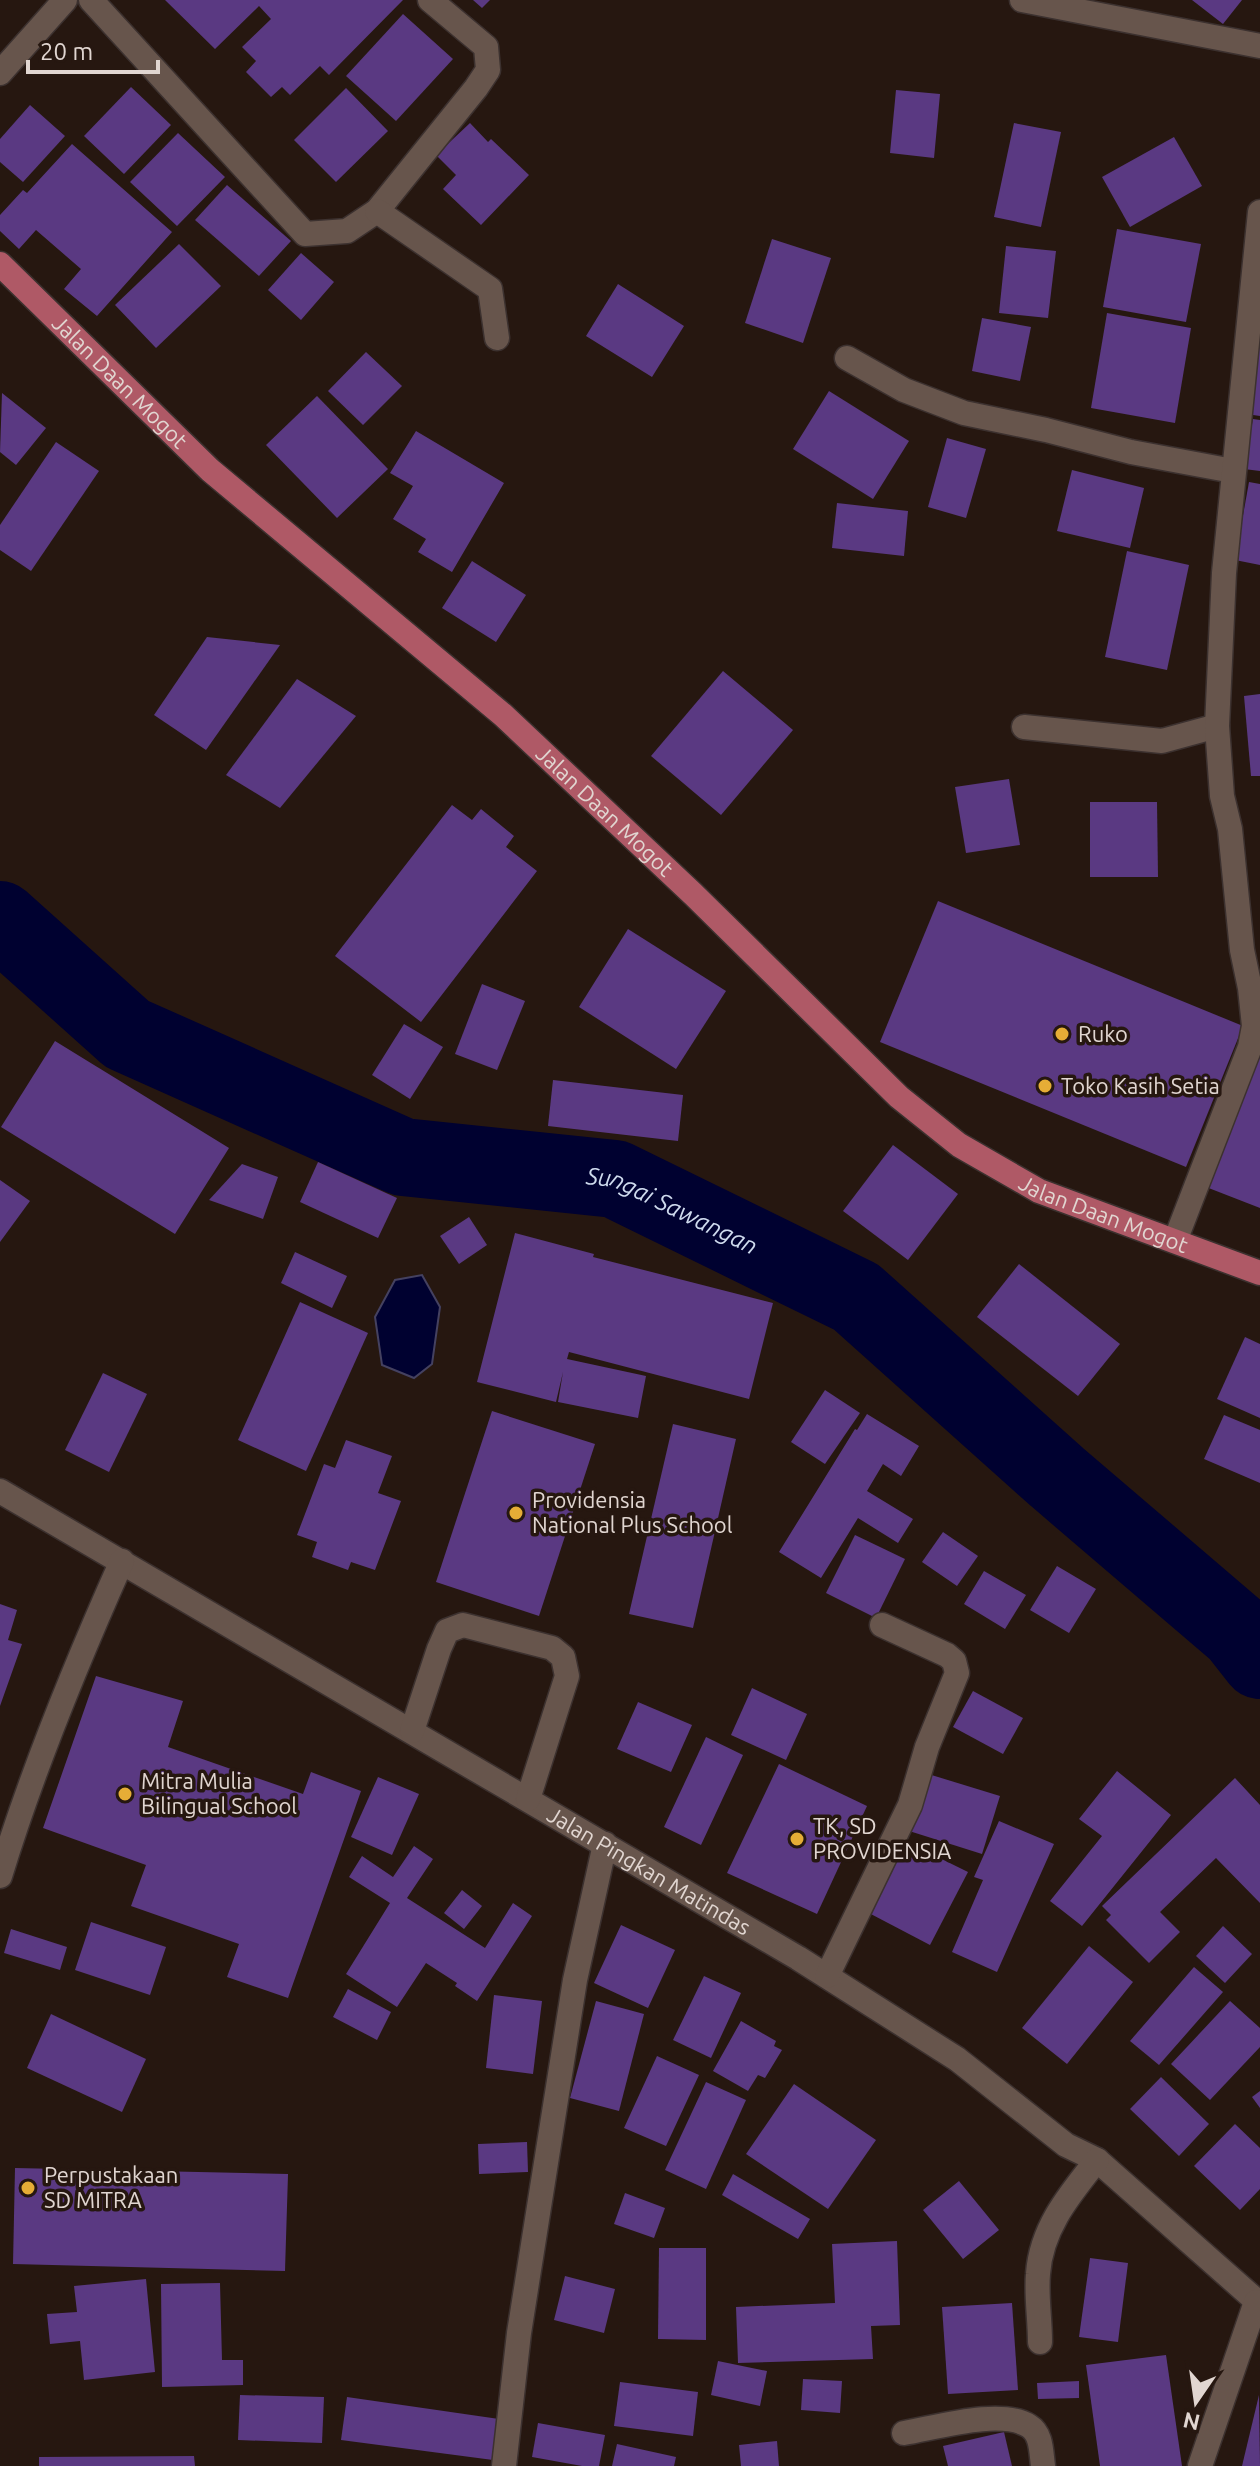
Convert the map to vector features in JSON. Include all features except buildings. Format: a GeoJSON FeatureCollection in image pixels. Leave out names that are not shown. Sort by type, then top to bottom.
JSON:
{"type":"FeatureCollection","features":[{"type":"Feature","properties":{"kind":"main road","name":"Jalan Daan Mogot"},"geometry":{"type":"LineString","coordinates":[[0,264],[210,470],[503,715],[693,894],[899,1097],[959,1145],[1039,1191],[1260,1273]]}},
{"type":"Feature","properties":{"kind":"street"},"geometry":{"type":"LineString","coordinates":[[0,73],[65,0]]}},
{"type":"Feature","properties":{"kind":"street"},"geometry":{"type":"LineString","coordinates":[[91,0],[305,234],[347,231],[377,211],[488,70],[486,47],[430,0]]}},
{"type":"Feature","properties":{"kind":"street"},"geometry":{"type":"LineString","coordinates":[[1022,0],[1260,46]]}},
{"type":"Feature","properties":{"kind":"street"},"geometry":{"type":"LineString","coordinates":[[377,211],[490,289],[497,338]]}},
{"type":"Feature","properties":{"kind":"street"},"geometry":{"type":"LineString","coordinates":[[1175,1241],[1250,1047],[1254,1026],[1255,989],[1242,950],[1230,829],[1222,796],[1217,726],[1224,573],[1260,212]]}},
{"type":"Feature","properties":{"kind":"street"},"geometry":{"type":"LineString","coordinates":[[847,358],[904,390],[964,413],[1131,452],[1233,471]]}},
{"type":"Feature","properties":{"kind":"street"},"geometry":{"type":"LineString","coordinates":[[1024,727],[1162,741],[1217,726]]}},
{"type":"Feature","properties":{"kind":"street","name":"Jalan Pingkan Matindas"},"geometry":{"type":"LineString","coordinates":[[0,1491],[605,1844],[827,1976],[957,2059],[1066,2145],[1097,2160],[1258,2303]]}},
{"type":"Feature","properties":{"kind":"street"},"geometry":{"type":"LineString","coordinates":[[0,1876],[21,1805],[78,1659],[122,1561]]}},
{"type":"Feature","properties":{"kind":"street"},"geometry":{"type":"LineString","coordinates":[[412,1731],[447,1631],[463,1625],[552,1648],[563,1657],[567,1676],[528,1799]]}},
{"type":"Feature","properties":{"kind":"street"},"geometry":{"type":"LineString","coordinates":[[827,1976],[910,1805],[927,1747],[957,1673],[954,1661],[947,1655],[882,1625]]}},
{"type":"Feature","properties":{"kind":"street"},"geometry":{"type":"LineString","coordinates":[[504,2466],[519,2333],[575,1980],[605,1844]]}},
{"type":"Feature","properties":{"kind":"street"},"geometry":{"type":"LineString","coordinates":[[1040,2342],[1038,2272],[1049,2231],[1064,2203],[1097,2160]]}},
{"type":"Feature","properties":{"kind":"street"},"geometry":{"type":"LineString","coordinates":[[1200,2466],[1258,2303]]}},
{"type":"Feature","properties":{"kind":"street"},"geometry":{"type":"LineString","coordinates":[[904,2433],[991,2419],[1012,2420],[1031,2426],[1040,2440],[1043,2466]]}},
{"type":"Feature","properties":{"kind":"shaded area"},"geometry":{"type":"Polygon","coordinates":[[[422,1275],[440,1307],[432,1364],[414,1378],[382,1365],[375,1317],[395,1280],[422,1275]]]}},
{"type":"Feature","properties":{"kind":"waterway","name":"Sungai Sawangan"},"geometry":{"type":"LineString","coordinates":[[0,920],[127,1034],[403,1157],[615,1179],[856,1297],[1057,1477],[1238,1632],[1260,1660]]}},
{"type":"Feature","properties":{"kind":"place","name":"Ruko"},"geometry":{"type":"Point","coordinates":[1062,1034]}},
{"type":"Feature","properties":{"kind":"place","name":"Toko Kasih Setia"},"geometry":{"type":"Point","coordinates":[1045,1086]}},
{"type":"Feature","properties":{"kind":"place","name":"Providensia National Plus School"},"geometry":{"type":"Point","coordinates":[516,1513]}},
{"type":"Feature","properties":{"kind":"place","name":"Mitra Mulia Bilingual School"},"geometry":{"type":"Point","coordinates":[125,1794]}},
{"type":"Feature","properties":{"kind":"place","name":"TK, SD PROVIDENSIA"},"geometry":{"type":"Point","coordinates":[797,1839]}},
{"type":"Feature","properties":{"kind":"place","name":"Perpustakaan SD MITRA"},"geometry":{"type":"Point","coordinates":[28,2188]}}]}
